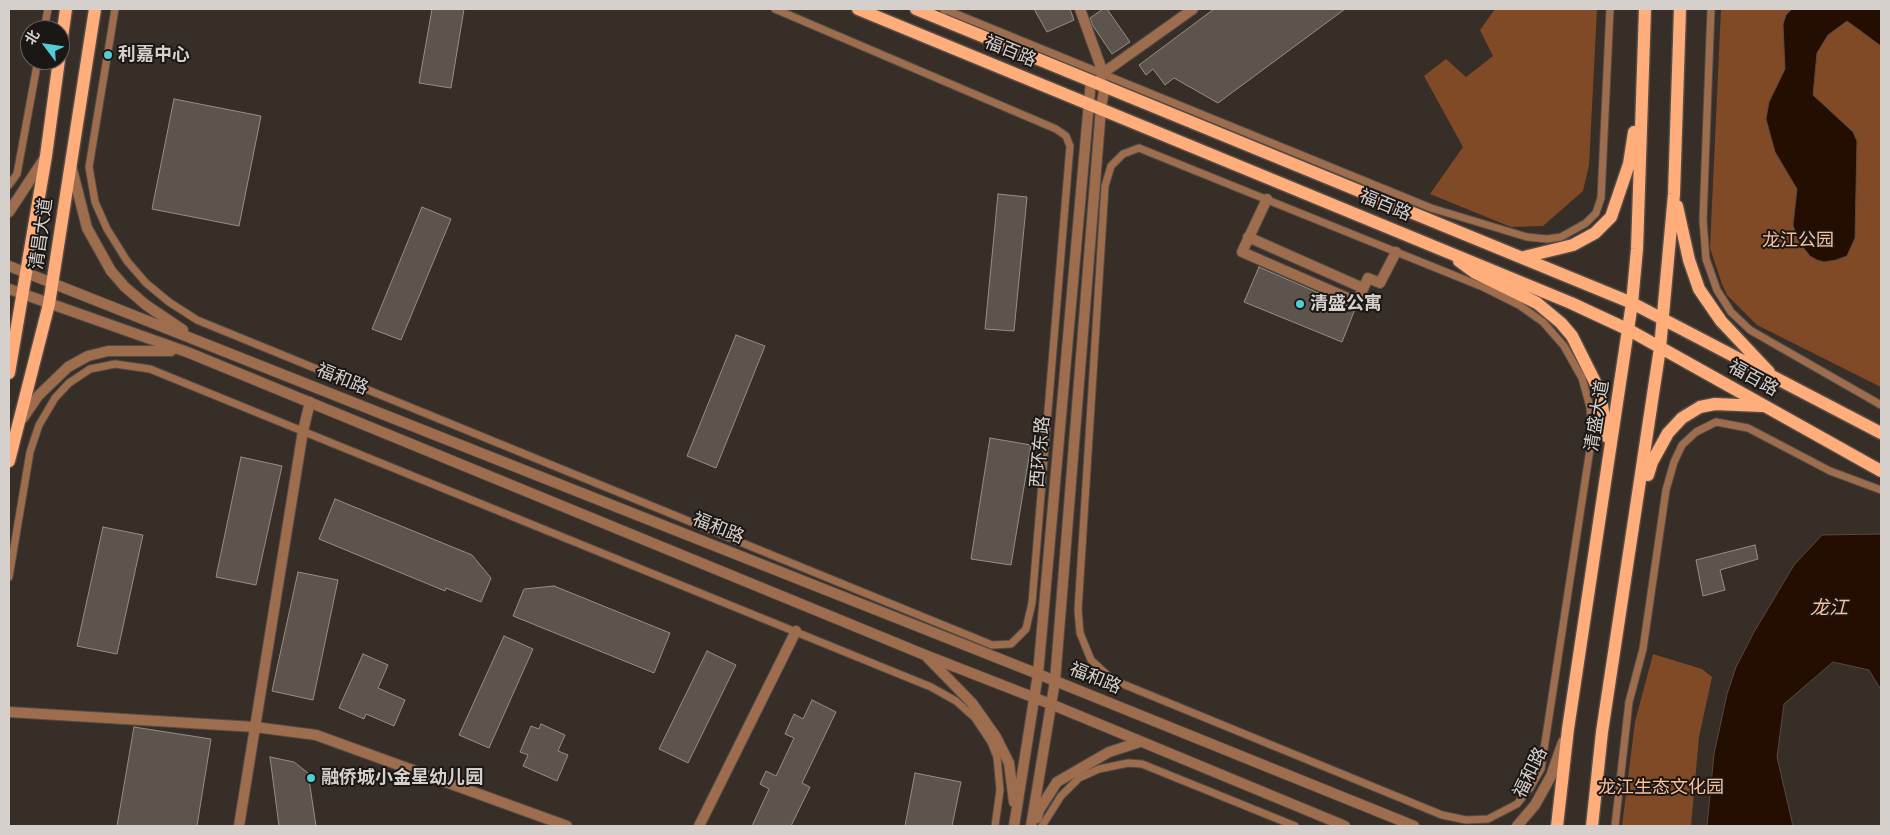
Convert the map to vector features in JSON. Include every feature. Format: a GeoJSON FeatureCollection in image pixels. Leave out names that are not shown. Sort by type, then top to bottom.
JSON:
{"type":"FeatureCollection","features":[{"type":"Feature","properties":{"kind":"main road","name":"清昌大道"},"geometry":{"type":"LineString","coordinates":[[9,461],[14,434],[49,304],[95,9]]}},
{"type":"Feature","properties":{"kind":"main road","name":"福百路"},"geometry":{"type":"LineString","coordinates":[[858,9],[1571,303],[1629,330],[1881,471]]}},
{"type":"Feature","properties":{"kind":"main road","name":"福百路"},"geometry":{"type":"LineString","coordinates":[[916,9],[1100,80],[1632,303],[1881,433]]}},
{"type":"Feature","properties":{"kind":"main road","name":"清盛大道"},"geometry":{"type":"LineString","coordinates":[[1557,826],[1568,729],[1632,303],[1637,250],[1645,9]]}},
{"type":"Feature","properties":{"kind":"main road"},"geometry":{"type":"LineString","coordinates":[[1592,826],[1602,732],[1660,348],[1674,194],[1680,9]]}},
{"type":"Feature","properties":{"kind":"main road","name":"清昌大道"},"geometry":{"type":"LineString","coordinates":[[9,373],[46,156],[58,70]]}},
{"type":"Feature","properties":{"kind":"main road"},"geometry":{"type":"LineString","coordinates":[[1524,257],[1573,245],[1594,233],[1611,217],[1629,164],[1642,83]]}},
{"type":"Feature","properties":{"kind":"main road"},"geometry":{"type":"LineString","coordinates":[[1674,194],[1689,260],[1699,290],[1721,322],[1770,372],[1794,389]]}},
{"type":"Feature","properties":{"kind":"main road"},"geometry":{"type":"LineString","coordinates":[[1443,249],[1474,272],[1537,303],[1561,323],[1572,336],[1600,392],[1607,425],[1609,463]]}},
{"type":"Feature","properties":{"kind":"main road"},"geometry":{"type":"LineString","coordinates":[[1635,523],[1652,462],[1668,433],[1682,418],[1700,407],[1715,404],[1766,406]]}},
{"type":"Feature","properties":{"kind":"street"},"geometry":{"type":"LineString","coordinates":[[1080,9],[1100,80],[1193,9]]}},
{"type":"Feature","properties":{"kind":"street","name":"西环东路"},"geometry":{"type":"LineString","coordinates":[[1015,822],[1038,674],[1095,106],[1100,80]]}},
{"type":"Feature","properties":{"kind":"street","name":"西环东路"},"geometry":{"type":"LineString","coordinates":[[1033,826],[1055,681],[1095,106],[1100,80]]}},
{"type":"Feature","properties":{"kind":"street"},"geometry":{"type":"LineString","coordinates":[[9,212],[46,156]]}},
{"type":"Feature","properties":{"kind":"street"},"geometry":{"type":"LineString","coordinates":[[70,162],[87,228],[112,271],[125,287],[146,305],[201,342]]}},
{"type":"Feature","properties":{"kind":"street"},"geometry":{"type":"LineString","coordinates":[[1267,199],[1242,252],[1357,302],[1368,278],[1380,283],[1396,252]]}},
{"type":"Feature","properties":{"kind":"street"},"geometry":{"type":"LineString","coordinates":[[1248,237],[1364,288]]}},
{"type":"Feature","properties":{"kind":"street","name":"福和路"},"geometry":{"type":"LineString","coordinates":[[9,266],[1038,674],[1414,826]]}},
{"type":"Feature","properties":{"kind":"street","name":"福和路"},"geometry":{"type":"LineString","coordinates":[[9,289],[187,352],[925,655],[1052,704],[1345,826]]}},
{"type":"Feature","properties":{"kind":"street"},"geometry":{"type":"LineString","coordinates":[[14,434],[38,396],[68,367],[88,356],[108,351],[155,350],[187,352]]}},
{"type":"Feature","properties":{"kind":"street"},"geometry":{"type":"LineString","coordinates":[[238,826],[303,430],[310,402]]}},
{"type":"Feature","properties":{"kind":"street"},"geometry":{"type":"LineString","coordinates":[[699,826],[796,631]]}},
{"type":"Feature","properties":{"kind":"street"},"geometry":{"type":"LineString","coordinates":[[925,655],[972,703],[996,737],[1009,763],[1015,822]]}},
{"type":"Feature","properties":{"kind":"street"},"geometry":{"type":"LineString","coordinates":[[9,712],[255,727],[316,735],[567,826]]}},
{"type":"Feature","properties":{"kind":"street","name":"福和路"},"geometry":{"type":"LineString","coordinates":[[1517,826],[1535,806],[1551,776],[1568,729]]}},
{"type":"Feature","properties":{"kind":"street"},"geometry":{"type":"LineString","coordinates":[[1033,826],[1039,810],[1057,782],[1109,752],[1140,742]]}},
{"type":"Feature","properties":{"kind":"lane"},"geometry":{"type":"LineString","coordinates":[[115,9],[89,167],[95,202],[106,229],[127,261],[146,283],[169,302],[197,320],[992,645],[1011,644],[1026,629],[1032,603],[1070,146],[1066,136],[1056,129],[775,9]]}},
{"type":"Feature","properties":{"kind":"lane"},"geometry":{"type":"LineString","coordinates":[[945,9],[1100,80],[1430,208],[1528,237],[1546,239],[1561,237],[1586,223],[1596,213],[1601,198],[1610,9]]}},
{"type":"Feature","properties":{"kind":"lane"},"geometry":{"type":"LineString","coordinates":[[1710,9],[1703,220],[1706,259],[1717,290],[1731,312],[1750,330],[1881,406]]}},
{"type":"Feature","properties":{"kind":"lane"},"geometry":{"type":"LineString","coordinates":[[9,185],[16,174],[36,70]]}},
{"type":"Feature","properties":{"kind":"lane"},"geometry":{"type":"LineString","coordinates":[[1139,148],[1396,252],[1484,287],[1519,305],[1544,322],[1564,346],[1578,370],[1590,407],[1592,436],[1541,769],[1518,804],[1488,818],[1466,820],[1442,815],[1113,680],[1092,660],[1080,634],[1078,610],[1105,186],[1111,166],[1123,154],[1139,148]]}},
{"type":"Feature","properties":{"kind":"lane"},"geometry":{"type":"LineString","coordinates":[[9,577],[30,452],[39,425],[55,398],[69,383],[90,369],[116,364],[150,369],[931,687],[956,701],[975,718],[997,757],[1000,790],[995,826]]}},
{"type":"Feature","properties":{"kind":"lane"},"geometry":{"type":"LineString","coordinates":[[1615,826],[1629,702],[1644,649],[1666,490],[1674,462],[1682,445],[1696,432],[1716,422],[1730,424],[1748,428],[1830,471],[1878,488]]}},
{"type":"Feature","properties":{"kind":"lane"},"geometry":{"type":"LineString","coordinates":[[1042,826],[1061,796],[1079,778],[1099,769],[1128,763],[1142,764],[1295,826]]}},
{"type":"Feature","properties":{"kind":"green space"},"geometry":{"type":"Polygon","coordinates":[[[1495,9],[1597,9],[1589,165],[1583,191],[1543,226],[1511,227],[1430,194],[1463,147],[1424,76],[1446,59],[1466,77],[1493,56],[1480,30],[1495,9]]]}},
{"type":"Feature","properties":{"kind":"green space","name":"龙江公园"},"geometry":{"type":"Polygon","coordinates":[[[1721,9],[1881,9],[1881,387],[1757,325],[1727,295],[1722,284],[1710,248],[1721,9]]]}},
{"type":"Feature","properties":{"kind":"green space","name":"龙江生态文化园"},"geometry":{"type":"Polygon","coordinates":[[[1653,654],[1702,669],[1712,677],[1699,737],[1691,826],[1622,826],[1635,722],[1653,654]]]}},
{"type":"Feature","properties":{"kind":"water"},"geometry":{"type":"Polygon","coordinates":[[[1792,9],[1881,9],[1881,46],[1847,21],[1828,35],[1817,53],[1813,95],[1853,132],[1857,141],[1855,238],[1847,256],[1824,262],[1810,256],[1798,241],[1793,225],[1797,189],[1775,152],[1766,119],[1769,102],[1785,69],[1783,24],[1786,15],[1792,9]]]}},
{"type":"Feature","properties":{"kind":"water","name":"龙江"},"geometry":{"type":"Polygon","coordinates":[[[1881,534],[1881,690],[1869,670],[1833,662],[1784,704],[1777,757],[1793,826],[1707,826],[1714,754],[1727,694],[1736,667],[1754,632],[1794,565],[1822,535],[1881,534]]]}},
{"type":"Feature","properties":{"kind":"building"},"geometry":{"type":"Polygon","coordinates":[[[432,9],[464,9],[451,88],[419,83],[432,9]]]}},
{"type":"Feature","properties":{"kind":"building"},"geometry":{"type":"Polygon","coordinates":[[[1034,9],[1070,9],[1074,20],[1047,32],[1034,9]]]}},
{"type":"Feature","properties":{"kind":"building"},"geometry":{"type":"Polygon","coordinates":[[[1103,9],[1107,9],[1130,42],[1112,54],[1093,26],[1090,18],[1103,9]]]}},
{"type":"Feature","properties":{"kind":"building"},"geometry":{"type":"Polygon","coordinates":[[[1214,9],[1345,9],[1218,103],[1174,78],[1165,85],[1153,69],[1146,75],[1139,65],[1214,9]]]}},
{"type":"Feature","properties":{"kind":"building"},"geometry":{"type":"Polygon","coordinates":[[[174,99],[261,116],[239,226],[152,209],[174,99]]]}},
{"type":"Feature","properties":{"kind":"building"},"geometry":{"type":"Polygon","coordinates":[[[998,194],[1027,197],[1014,331],[985,329],[998,194]]]}},
{"type":"Feature","properties":{"kind":"building"},"geometry":{"type":"Polygon","coordinates":[[[422,207],[451,219],[401,340],[372,329],[422,207]]]}},
{"type":"Feature","properties":{"kind":"building","name":"清盛公寓"},"geometry":{"type":"Polygon","coordinates":[[[1259,267],[1355,309],[1342,342],[1244,302],[1259,267]]]}},
{"type":"Feature","properties":{"kind":"building"},"geometry":{"type":"Polygon","coordinates":[[[736,335],[765,346],[716,468],[687,456],[736,335]]]}},
{"type":"Feature","properties":{"kind":"building"},"geometry":{"type":"Polygon","coordinates":[[[990,438],[1031,445],[1011,565],[971,559],[990,438]]]}},
{"type":"Feature","properties":{"kind":"building"},"geometry":{"type":"Polygon","coordinates":[[[241,457],[282,466],[256,585],[216,577],[241,457]]]}},
{"type":"Feature","properties":{"kind":"building"},"geometry":{"type":"Polygon","coordinates":[[[335,499],[472,555],[491,578],[481,602],[446,588],[445,591],[319,539],[335,499]]]}},
{"type":"Feature","properties":{"kind":"building"},"geometry":{"type":"Polygon","coordinates":[[[103,527],[143,535],[117,654],[77,646],[103,527]]]}},
{"type":"Feature","properties":{"kind":"building"},"geometry":{"type":"Polygon","coordinates":[[[1755,545],[1758,559],[1720,570],[1725,590],[1703,596],[1696,560],[1755,545]]]}},
{"type":"Feature","properties":{"kind":"building"},"geometry":{"type":"Polygon","coordinates":[[[298,572],[338,580],[313,700],[272,691],[298,572]]]}},
{"type":"Feature","properties":{"kind":"building"},"geometry":{"type":"Polygon","coordinates":[[[554,586],[670,633],[654,673],[513,616],[524,589],[554,586]]]}},
{"type":"Feature","properties":{"kind":"building"},"geometry":{"type":"Polygon","coordinates":[[[504,636],[533,649],[489,748],[459,735],[504,636]]]}},
{"type":"Feature","properties":{"kind":"building"},"geometry":{"type":"Polygon","coordinates":[[[707,651],[736,665],[688,763],[659,749],[707,651]]]}},
{"type":"Feature","properties":{"kind":"building"},"geometry":{"type":"Polygon","coordinates":[[[363,654],[388,665],[378,688],[405,700],[394,726],[366,714],[364,719],[339,708],[363,654]]]}},
{"type":"Feature","properties":{"kind":"building"},"geometry":{"type":"Polygon","coordinates":[[[812,700],[836,712],[802,783],[810,787],[791,826],[752,826],[769,789],[760,784],[766,771],[776,776],[794,738],[785,734],[794,714],[803,719],[812,700]]]}},
{"type":"Feature","properties":{"kind":"building"},"geometry":{"type":"Polygon","coordinates":[[[541,724],[565,735],[558,751],[568,755],[557,781],[523,766],[528,755],[520,752],[531,726],[539,729],[541,724]]]}},
{"type":"Feature","properties":{"kind":"building"},"geometry":{"type":"Polygon","coordinates":[[[134,727],[211,739],[197,826],[117,826],[134,727]]]}},
{"type":"Feature","properties":{"kind":"building"},"geometry":{"type":"Polygon","coordinates":[[[270,757],[294,762],[308,773],[316,826],[279,826],[270,757]]]}},
{"type":"Feature","properties":{"kind":"building"},"geometry":{"type":"Polygon","coordinates":[[[915,773],[961,782],[952,826],[905,826],[915,773]]]}},
{"type":"Feature","properties":{"kind":"place","name":"利嘉中心"},"geometry":{"type":"Point","coordinates":[108,55]}},
{"type":"Feature","properties":{"kind":"place","name":"清盛公寓"},"geometry":{"type":"Point","coordinates":[1300,304]}},
{"type":"Feature","properties":{"kind":"place","name":"融侨城小金星幼儿园"},"geometry":{"type":"Point","coordinates":[311,778]}}]}
